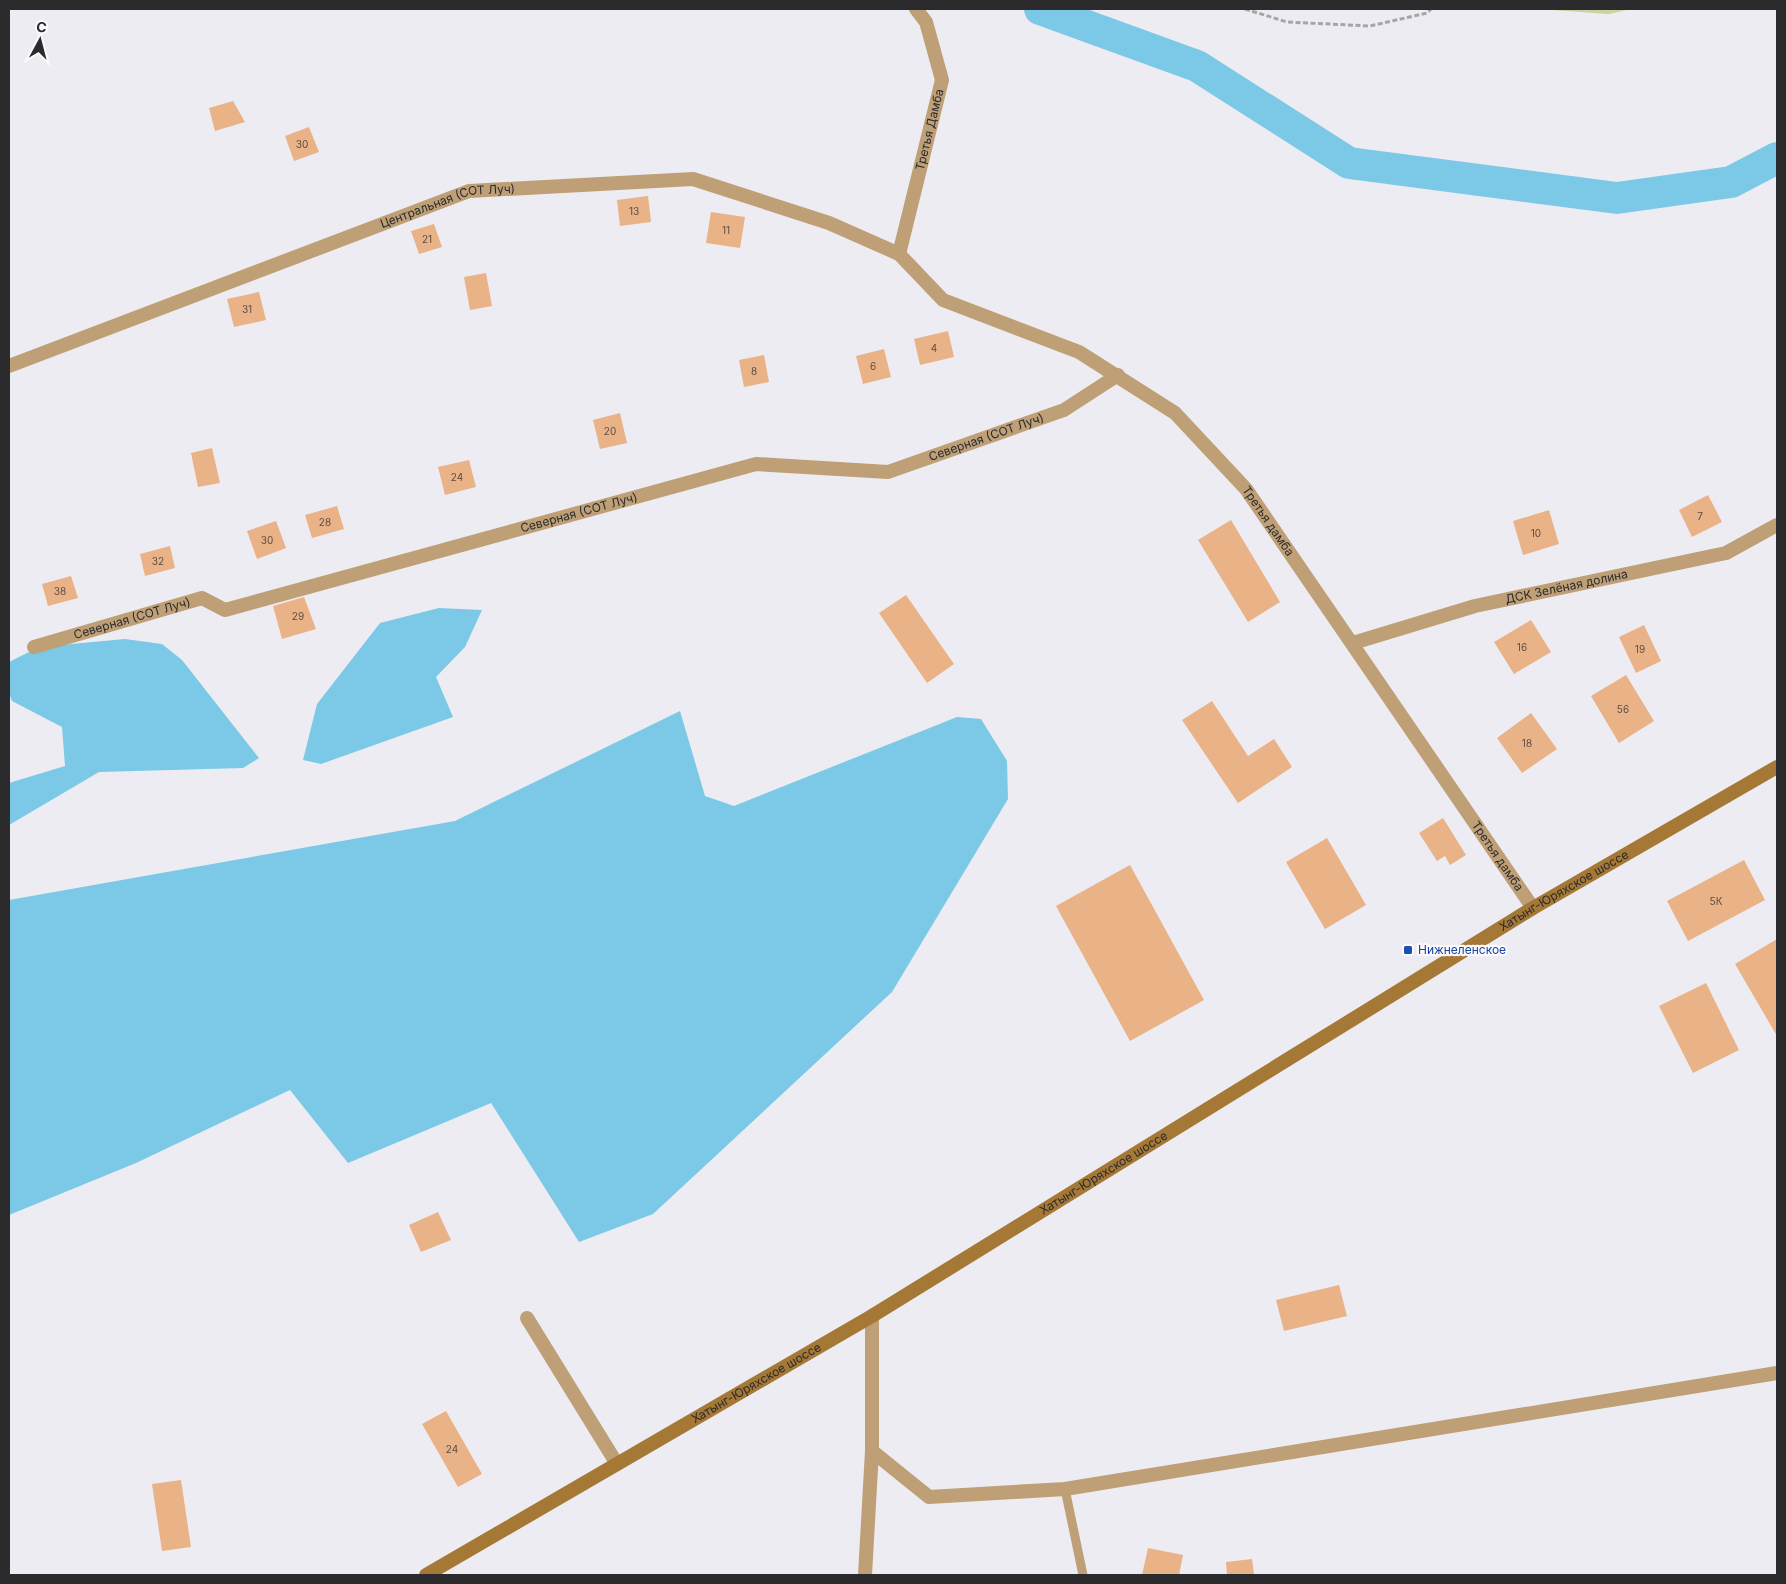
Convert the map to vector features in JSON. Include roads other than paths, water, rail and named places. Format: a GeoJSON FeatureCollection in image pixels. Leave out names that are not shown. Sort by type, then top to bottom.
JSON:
{"type":"FeatureCollection","features":[{"type":"Feature","properties":{"kind":"main road","name":"Хатынг-Юряхское шоссе"},"geometry":{"type":"LineString","coordinates":[[426,1575],[872,1316],[1533,908],[1777,767]]}},
{"type":"Feature","properties":{"kind":"street","name":"Третья Дамба"},"geometry":{"type":"LineString","coordinates":[[899,254],[942,80],[926,22],[916,9]]}},
{"type":"Feature","properties":{"kind":"street","name":"Центральная (СОТ Луч)"},"geometry":{"type":"LineString","coordinates":[[9,366],[469,191],[693,179],[829,223],[899,254]]}},
{"type":"Feature","properties":{"kind":"street","name":"Третья дамба"},"geometry":{"type":"LineString","coordinates":[[899,254],[943,300],[1079,352],[1118,375],[1175,413],[1246,488],[1533,908]]}},
{"type":"Feature","properties":{"kind":"street","name":"Северная (СОТ Луч)"},"geometry":{"type":"LineString","coordinates":[[34,647],[202,598],[225,610],[756,464],[888,472],[1064,410],[1118,375]]}},
{"type":"Feature","properties":{"kind":"street","name":"ДСК Зелёная долина"},"geometry":{"type":"LineString","coordinates":[[1352,643],[1475,606],[1726,553],[1777,525]]}},
{"type":"Feature","properties":{"kind":"street"},"geometry":{"type":"LineString","coordinates":[[865,1575],[872,1450],[872,1316]]}},
{"type":"Feature","properties":{"kind":"street"},"geometry":{"type":"LineString","coordinates":[[527,1318],[618,1464]]}},
{"type":"Feature","properties":{"kind":"street"},"geometry":{"type":"LineString","coordinates":[[872,1450],[929,1497],[1065,1489],[1777,1373]]}},
{"type":"Feature","properties":{"kind":"lane"},"geometry":{"type":"LineString","coordinates":[[1065,1489],[1083,1575]]}},
{"type":"Feature","properties":{"kind":"water"},"geometry":{"type":"Polygon","coordinates":[[[439,608],[482,610],[465,647],[436,677],[453,717],[321,764],[303,760],[317,704],[380,623],[439,608]]]}},
{"type":"Feature","properties":{"kind":"water"},"geometry":{"type":"Polygon","coordinates":[[[125,639],[162,644],[182,660],[259,758],[243,768],[99,772],[9,825],[9,783],[65,766],[62,727],[12,701],[9,693],[9,662],[39,647],[125,639]]]}},
{"type":"Feature","properties":{"kind":"water"},"geometry":{"type":"Polygon","coordinates":[[[680,711],[705,796],[734,806],[957,717],[981,719],[1007,761],[1008,799],[892,992],[653,1214],[579,1242],[491,1103],[348,1163],[290,1090],[136,1163],[9,1215],[9,900],[455,821],[680,711]]]}},
{"type":"Feature","properties":{"kind":"waterway"},"geometry":{"type":"LineString","coordinates":[[1040,9],[1197,66],[1349,163],[1617,198],[1731,182],[1777,158]]}},
{"type":"Feature","properties":{"kind":"place","name":"Нижнеленское"},"geometry":{"type":"Point","coordinates":[1408,950]}}]}
